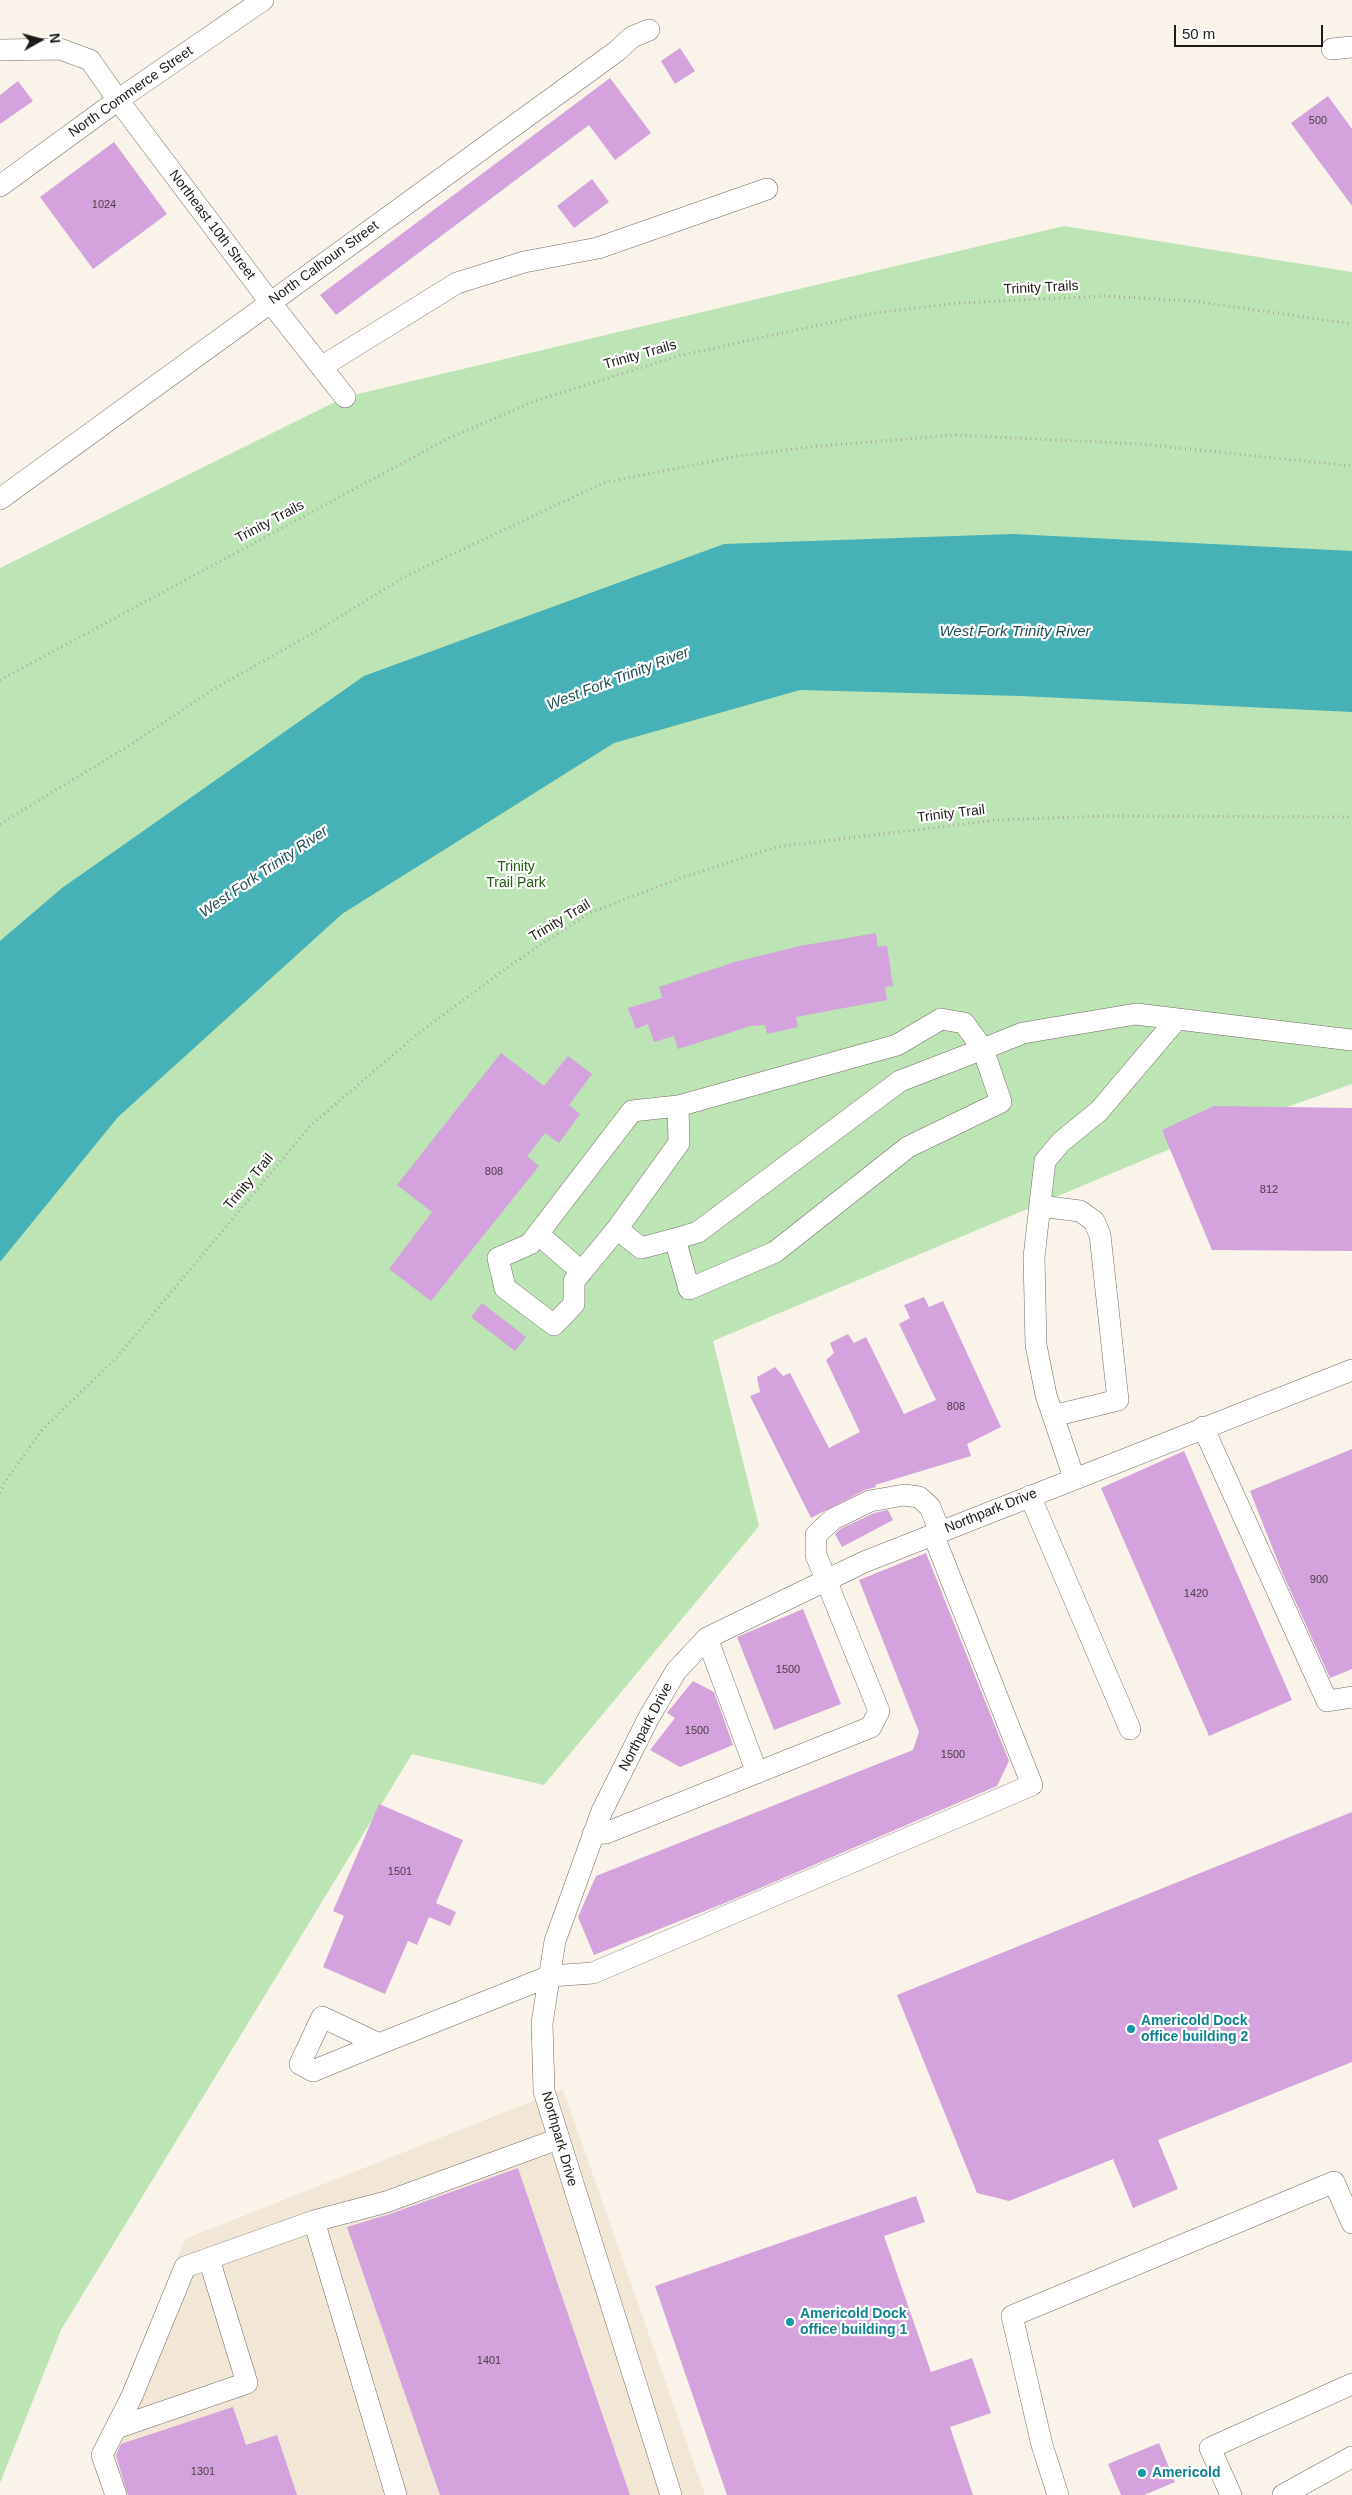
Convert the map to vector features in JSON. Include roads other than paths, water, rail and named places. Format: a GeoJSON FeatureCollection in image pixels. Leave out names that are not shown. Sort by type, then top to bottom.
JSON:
{"type":"FeatureCollection","features":[{"type":"Feature","properties":{"kind":"street","name":"North Commerce Street"},"geometry":{"type":"LineString","coordinates":[[0,186],[118,100],[263,0]]}},
{"type":"Feature","properties":{"kind":"street","name":"North Calhoun Street"},"geometry":{"type":"LineString","coordinates":[[0,499],[617,51],[632,37],[649,30]]}},
{"type":"Feature","properties":{"kind":"street","name":"Northeast 10th Street"},"geometry":{"type":"LineString","coordinates":[[0,50],[60,49],[90,60],[270,302],[345,397]]}},
{"type":"Feature","properties":{"kind":"street"},"geometry":{"type":"LineString","coordinates":[[321,367],[457,283],[524,262],[598,248],[766,189]]}},
{"type":"Feature","properties":{"kind":"street"},"geometry":{"type":"LineString","coordinates":[[617,1229],[641,1248],[698,1232],[900,1081],[1023,1033],[1136,1014],[1352,1040]]}},
{"type":"Feature","properties":{"kind":"street"},"geometry":{"type":"LineString","coordinates":[[675,1238],[689,1289],[775,1252],[908,1147],[1001,1102],[983,1049],[964,1023],[941,1019],[897,1045],[678,1106],[632,1111],[530,1244],[498,1258],[505,1288],[554,1325],[574,1304],[574,1281],[617,1229],[679,1143],[678,1106]]}},
{"type":"Feature","properties":{"kind":"street"},"geometry":{"type":"LineString","coordinates":[[1074,1478],[1046,1395],[1036,1345],[1034,1258],[1045,1161],[1061,1142],[1098,1111],[1177,1019]]}},
{"type":"Feature","properties":{"kind":"street"},"geometry":{"type":"LineString","coordinates":[[1040,1206],[1080,1211],[1094,1221],[1100,1235],[1118,1400],[1053,1416]]}},
{"type":"Feature","properties":{"kind":"street"},"geometry":{"type":"LineString","coordinates":[[538,1234],[582,1272]]}},
{"type":"Feature","properties":{"kind":"street","name":"Northpark Drive"},"geometry":{"type":"LineString","coordinates":[[671,2495],[544,2091],[542,2023],[555,1941],[593,1834],[602,1811],[648,1719],[676,1670],[707,1638],[864,1562],[1352,1370]]}},
{"type":"Feature","properties":{"kind":"street"},"geometry":{"type":"LineString","coordinates":[[1203,1428],[1327,1701],[1352,1697]]}},
{"type":"Feature","properties":{"kind":"street"},"geometry":{"type":"LineString","coordinates":[[379,2044],[550,1976],[593,1973],[1032,1785],[936,1533],[930,1507],[919,1497],[904,1494],[870,1501],[833,1519],[816,1535],[816,1555],[880,1711],[871,1727],[606,1833],[593,1834]]}},
{"type":"Feature","properties":{"kind":"street"},"geometry":{"type":"LineString","coordinates":[[1030,1496],[1130,1729]]}},
{"type":"Feature","properties":{"kind":"street"},"geometry":{"type":"LineString","coordinates":[[707,1638],[757,1773]]}},
{"type":"Feature","properties":{"kind":"street"},"geometry":{"type":"LineString","coordinates":[[116,2495],[102,2455],[132,2396],[185,2267],[314,2222],[386,2202],[558,2139]]}},
{"type":"Feature","properties":{"kind":"street"},"geometry":{"type":"LineString","coordinates":[[1058,2495],[1042,2445],[1012,2316],[1343,2178],[1352,2223]]}},
{"type":"Feature","properties":{"kind":"street"},"geometry":{"type":"LineString","coordinates":[[314,2222],[396,2495]]}},
{"type":"Feature","properties":{"kind":"street"},"geometry":{"type":"LineString","coordinates":[[116,2428],[247,2382],[209,2259]]}},
{"type":"Feature","properties":{"kind":"street"},"geometry":{"type":"LineString","coordinates":[[1231,2495],[1210,2448],[1352,2384]]}},
{"type":"Feature","properties":{"kind":"street"},"geometry":{"type":"LineString","coordinates":[[1283,2495],[1352,2457]]}},
{"type":"Feature","properties":{"kind":"water","name":"West Fork Trinity River"},"geometry":{"type":"Polygon","coordinates":[[[1013,534],[1352,551],[1352,712],[1021,696],[800,690],[614,743],[342,914],[118,1117],[0,1262],[0,941],[62,888],[364,676],[724,544],[1013,534]]]}},
{"type":"Feature","properties":{"kind":"place","name":"Americold Dock office building 2"},"geometry":{"type":"Point","coordinates":[1131,2029]}},
{"type":"Feature","properties":{"kind":"place","name":"Americold Dock office building 1"},"geometry":{"type":"Point","coordinates":[790,2322]}},
{"type":"Feature","properties":{"kind":"place","name":"Americold"},"geometry":{"type":"Point","coordinates":[1142,2473]}},
{"type":"Feature","properties":{"kind":"park label","name":"Trinity Trail Park"},"geometry":{"type":"Point","coordinates":[516,876]}}]}
